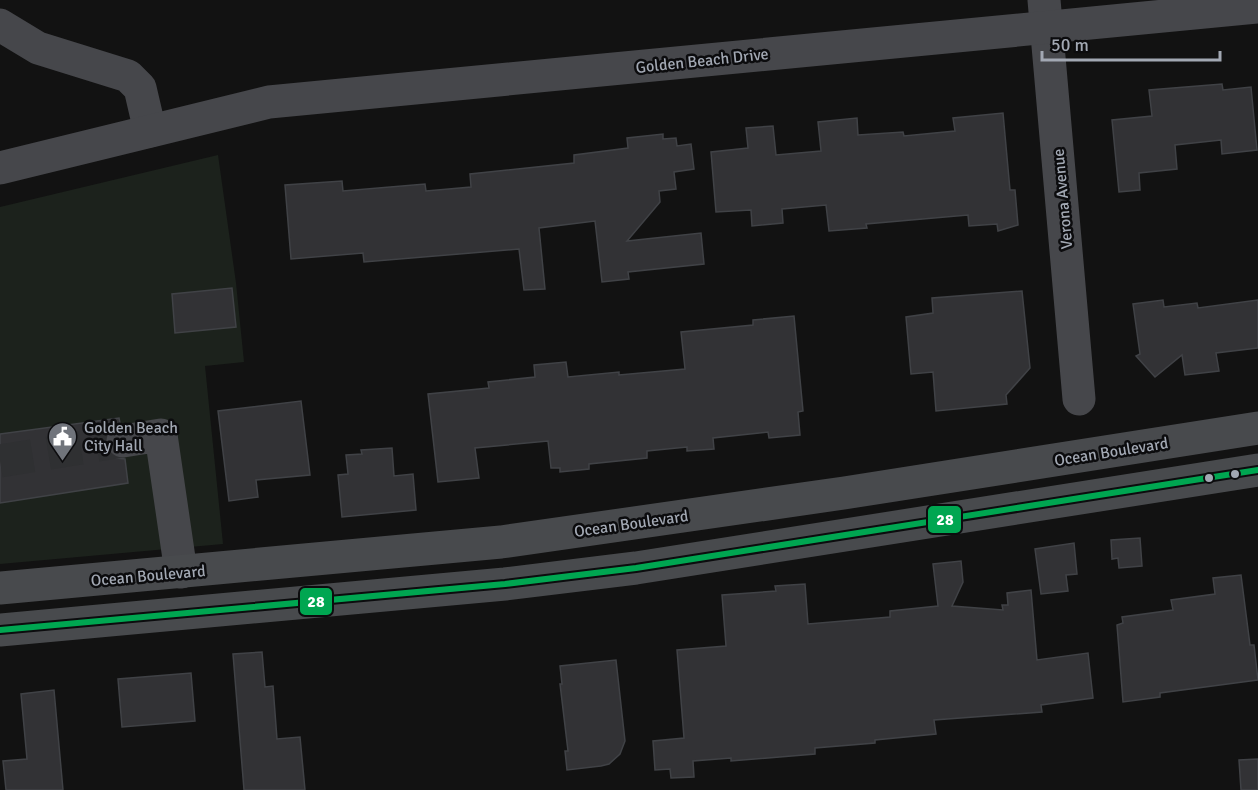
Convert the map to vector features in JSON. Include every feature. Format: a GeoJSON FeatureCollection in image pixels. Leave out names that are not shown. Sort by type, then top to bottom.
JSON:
{"type":"FeatureCollection","features":[{"type":"Feature","properties":{"kind":"main road","name":"Ocean Boulevard"},"geometry":{"type":"LineString","coordinates":[[0,588],[501,542],[1258,428]]}},
{"type":"Feature","properties":{"kind":"main road"},"geometry":{"type":"LineString","coordinates":[[1083,455],[1089,496]]}},
{"type":"Feature","properties":{"kind":"main road"},"geometry":{"type":"LineString","coordinates":[[0,630],[541,580],[636,568],[1258,470]]}},
{"type":"Feature","properties":{"kind":"street","name":"Golden Beach Drive"},"geometry":{"type":"LineString","coordinates":[[0,168],[269,102],[1045,13],[1258,7]]}},
{"type":"Feature","properties":{"kind":"street","name":"Verona Avenue"},"geometry":{"type":"LineString","coordinates":[[1045,13],[1079,399]]}},
{"type":"Feature","properties":{"kind":"street"},"geometry":{"type":"LineString","coordinates":[[0,25],[38,48],[128,76],[140,88],[150,131]]}},
{"type":"Feature","properties":{"kind":"street"},"geometry":{"type":"LineString","coordinates":[[123,441],[160,435],[181,572]]}},
{"type":"Feature","properties":{"kind":"shaded area"},"geometry":{"type":"Polygon","coordinates":[[[218,155],[236,283],[244,362],[205,366],[223,544],[0,564],[0,207],[218,155]]]}},
{"type":"Feature","properties":{"kind":"building"},"geometry":{"type":"Polygon","coordinates":[[[1222,84],[1223,90],[1251,87],[1257,150],[1222,154],[1221,140],[1175,145],[1177,169],[1139,173],[1140,190],[1119,192],[1112,120],[1152,116],[1149,90],[1222,84]]]}},
{"type":"Feature","properties":{"kind":"building"},"geometry":{"type":"Polygon","coordinates":[[[1003,113],[1010,190],[1015,190],[1018,225],[998,231],[997,224],[969,226],[968,215],[866,224],[867,228],[829,231],[826,205],[782,209],[783,223],[752,226],[751,210],[716,212],[711,152],[748,148],[746,128],[773,126],[776,155],[821,151],[818,122],[857,118],[858,135],[903,132],[904,136],[955,131],[953,118],[1003,113]]]}},
{"type":"Feature","properties":{"kind":"building"},"geometry":{"type":"Polygon","coordinates":[[[663,134],[663,139],[676,138],[677,146],[691,144],[694,169],[674,172],[676,189],[659,191],[660,202],[627,241],[701,233],[704,264],[628,272],[629,279],[602,282],[595,221],[539,228],[545,289],[524,290],[519,249],[364,262],[363,253],[291,259],[285,185],[342,181],[343,191],[425,184],[426,191],[471,187],[470,174],[574,163],[574,155],[628,148],[627,138],[663,134]]]}},
{"type":"Feature","properties":{"kind":"building"},"geometry":{"type":"Polygon","coordinates":[[[232,288],[236,327],[175,333],[172,294],[232,288]]]}},
{"type":"Feature","properties":{"kind":"building"},"geometry":{"type":"Polygon","coordinates":[[[1022,291],[1030,368],[1006,395],[1007,404],[936,411],[933,372],[911,374],[906,317],[933,313],[932,298],[1022,291]]]}},
{"type":"Feature","properties":{"kind":"building"},"geometry":{"type":"Polygon","coordinates":[[[1163,300],[1164,307],[1197,303],[1198,308],[1258,300],[1258,348],[1216,353],[1219,371],[1185,375],[1182,355],[1155,377],[1136,356],[1140,354],[1133,304],[1163,300]]]}},
{"type":"Feature","properties":{"kind":"building"},"geometry":{"type":"Polygon","coordinates":[[[794,316],[803,411],[798,412],[800,435],[769,438],[768,432],[713,438],[714,449],[687,451],[687,447],[647,451],[647,458],[589,464],[589,469],[560,472],[560,468],[551,468],[548,441],[475,448],[479,478],[438,482],[428,394],[489,388],[488,382],[535,377],[534,365],[566,362],[568,377],[685,369],[681,332],[753,325],[753,320],[794,316]]]}},
{"type":"Feature","properties":{"kind":"building"},"geometry":{"type":"Polygon","coordinates":[[[301,401],[310,475],[256,480],[258,497],[229,501],[218,411],[301,401]]]}},
{"type":"Feature","properties":{"kind":"building","name":"Golden Beach City Hall"},"geometry":{"type":"Polygon","coordinates":[[[119,418],[120,423],[112,426],[106,434],[104,443],[109,453],[116,458],[125,459],[128,483],[0,503],[0,434],[119,418]]]}},
{"type":"Feature","properties":{"kind":"building"},"geometry":{"type":"Polygon","coordinates":[[[392,448],[394,476],[413,474],[416,510],[342,517],[338,475],[348,474],[346,455],[362,454],[361,450],[392,448]]]}},
{"type":"Feature","properties":{"kind":"building"},"geometry":{"type":"Polygon","coordinates":[[[1140,538],[1142,566],[1119,568],[1118,558],[1112,559],[1111,540],[1140,538]]]}},
{"type":"Feature","properties":{"kind":"building"},"geometry":{"type":"Polygon","coordinates":[[[1074,543],[1077,574],[1066,575],[1068,591],[1041,594],[1035,549],[1074,543]]]}},
{"type":"Feature","properties":{"kind":"building"},"geometry":{"type":"Polygon","coordinates":[[[961,561],[963,582],[952,606],[1003,610],[1002,605],[1008,605],[1007,593],[1031,590],[1037,660],[1088,653],[1093,698],[1041,705],[1042,712],[934,720],[936,734],[875,740],[875,743],[815,748],[815,754],[731,761],[731,758],[693,761],[694,777],[671,778],[670,769],[655,770],[653,741],[684,738],[677,650],[726,646],[722,595],[776,591],[775,586],[805,584],[808,624],[890,617],[890,611],[938,606],[933,564],[961,561]]]}},
{"type":"Feature","properties":{"kind":"building"},"geometry":{"type":"Polygon","coordinates":[[[1241,575],[1250,645],[1254,645],[1258,680],[1160,693],[1160,697],[1123,702],[1117,625],[1123,623],[1122,617],[1173,610],[1171,600],[1215,594],[1213,578],[1241,575]]]}},
{"type":"Feature","properties":{"kind":"building"},"geometry":{"type":"Polygon","coordinates":[[[262,652],[265,687],[273,686],[277,739],[300,737],[305,790],[244,790],[233,654],[262,652]]]}},
{"type":"Feature","properties":{"kind":"building"},"geometry":{"type":"Polygon","coordinates":[[[616,660],[625,741],[620,754],[609,764],[567,770],[565,751],[568,751],[560,666],[616,660]]]}},
{"type":"Feature","properties":{"kind":"building"},"geometry":{"type":"Polygon","coordinates":[[[191,673],[195,721],[122,727],[118,679],[191,673]]]}},
{"type":"Feature","properties":{"kind":"building"},"geometry":{"type":"Polygon","coordinates":[[[54,690],[63,790],[6,790],[3,761],[27,759],[21,694],[54,690]]]}},
{"type":"Feature","properties":{"kind":"building"},"geometry":{"type":"Polygon","coordinates":[[[1258,759],[1258,790],[1241,790],[1239,760],[1258,759]]]}},
{"type":"Feature","properties":{"kind":"tunnel"},"geometry":{"type":"LineString","coordinates":[[0,461],[123,441]]}},
{"type":"Feature","properties":{"kind":"transit line","name":"28"},"geometry":{"type":"LineString","coordinates":[[0,630],[505,584],[636,568],[1258,470]]}},
{"type":"Feature","properties":{"kind":"place","name":"Golden Beach City Hall"},"geometry":{"type":"Point","coordinates":[63,462]}}]}
